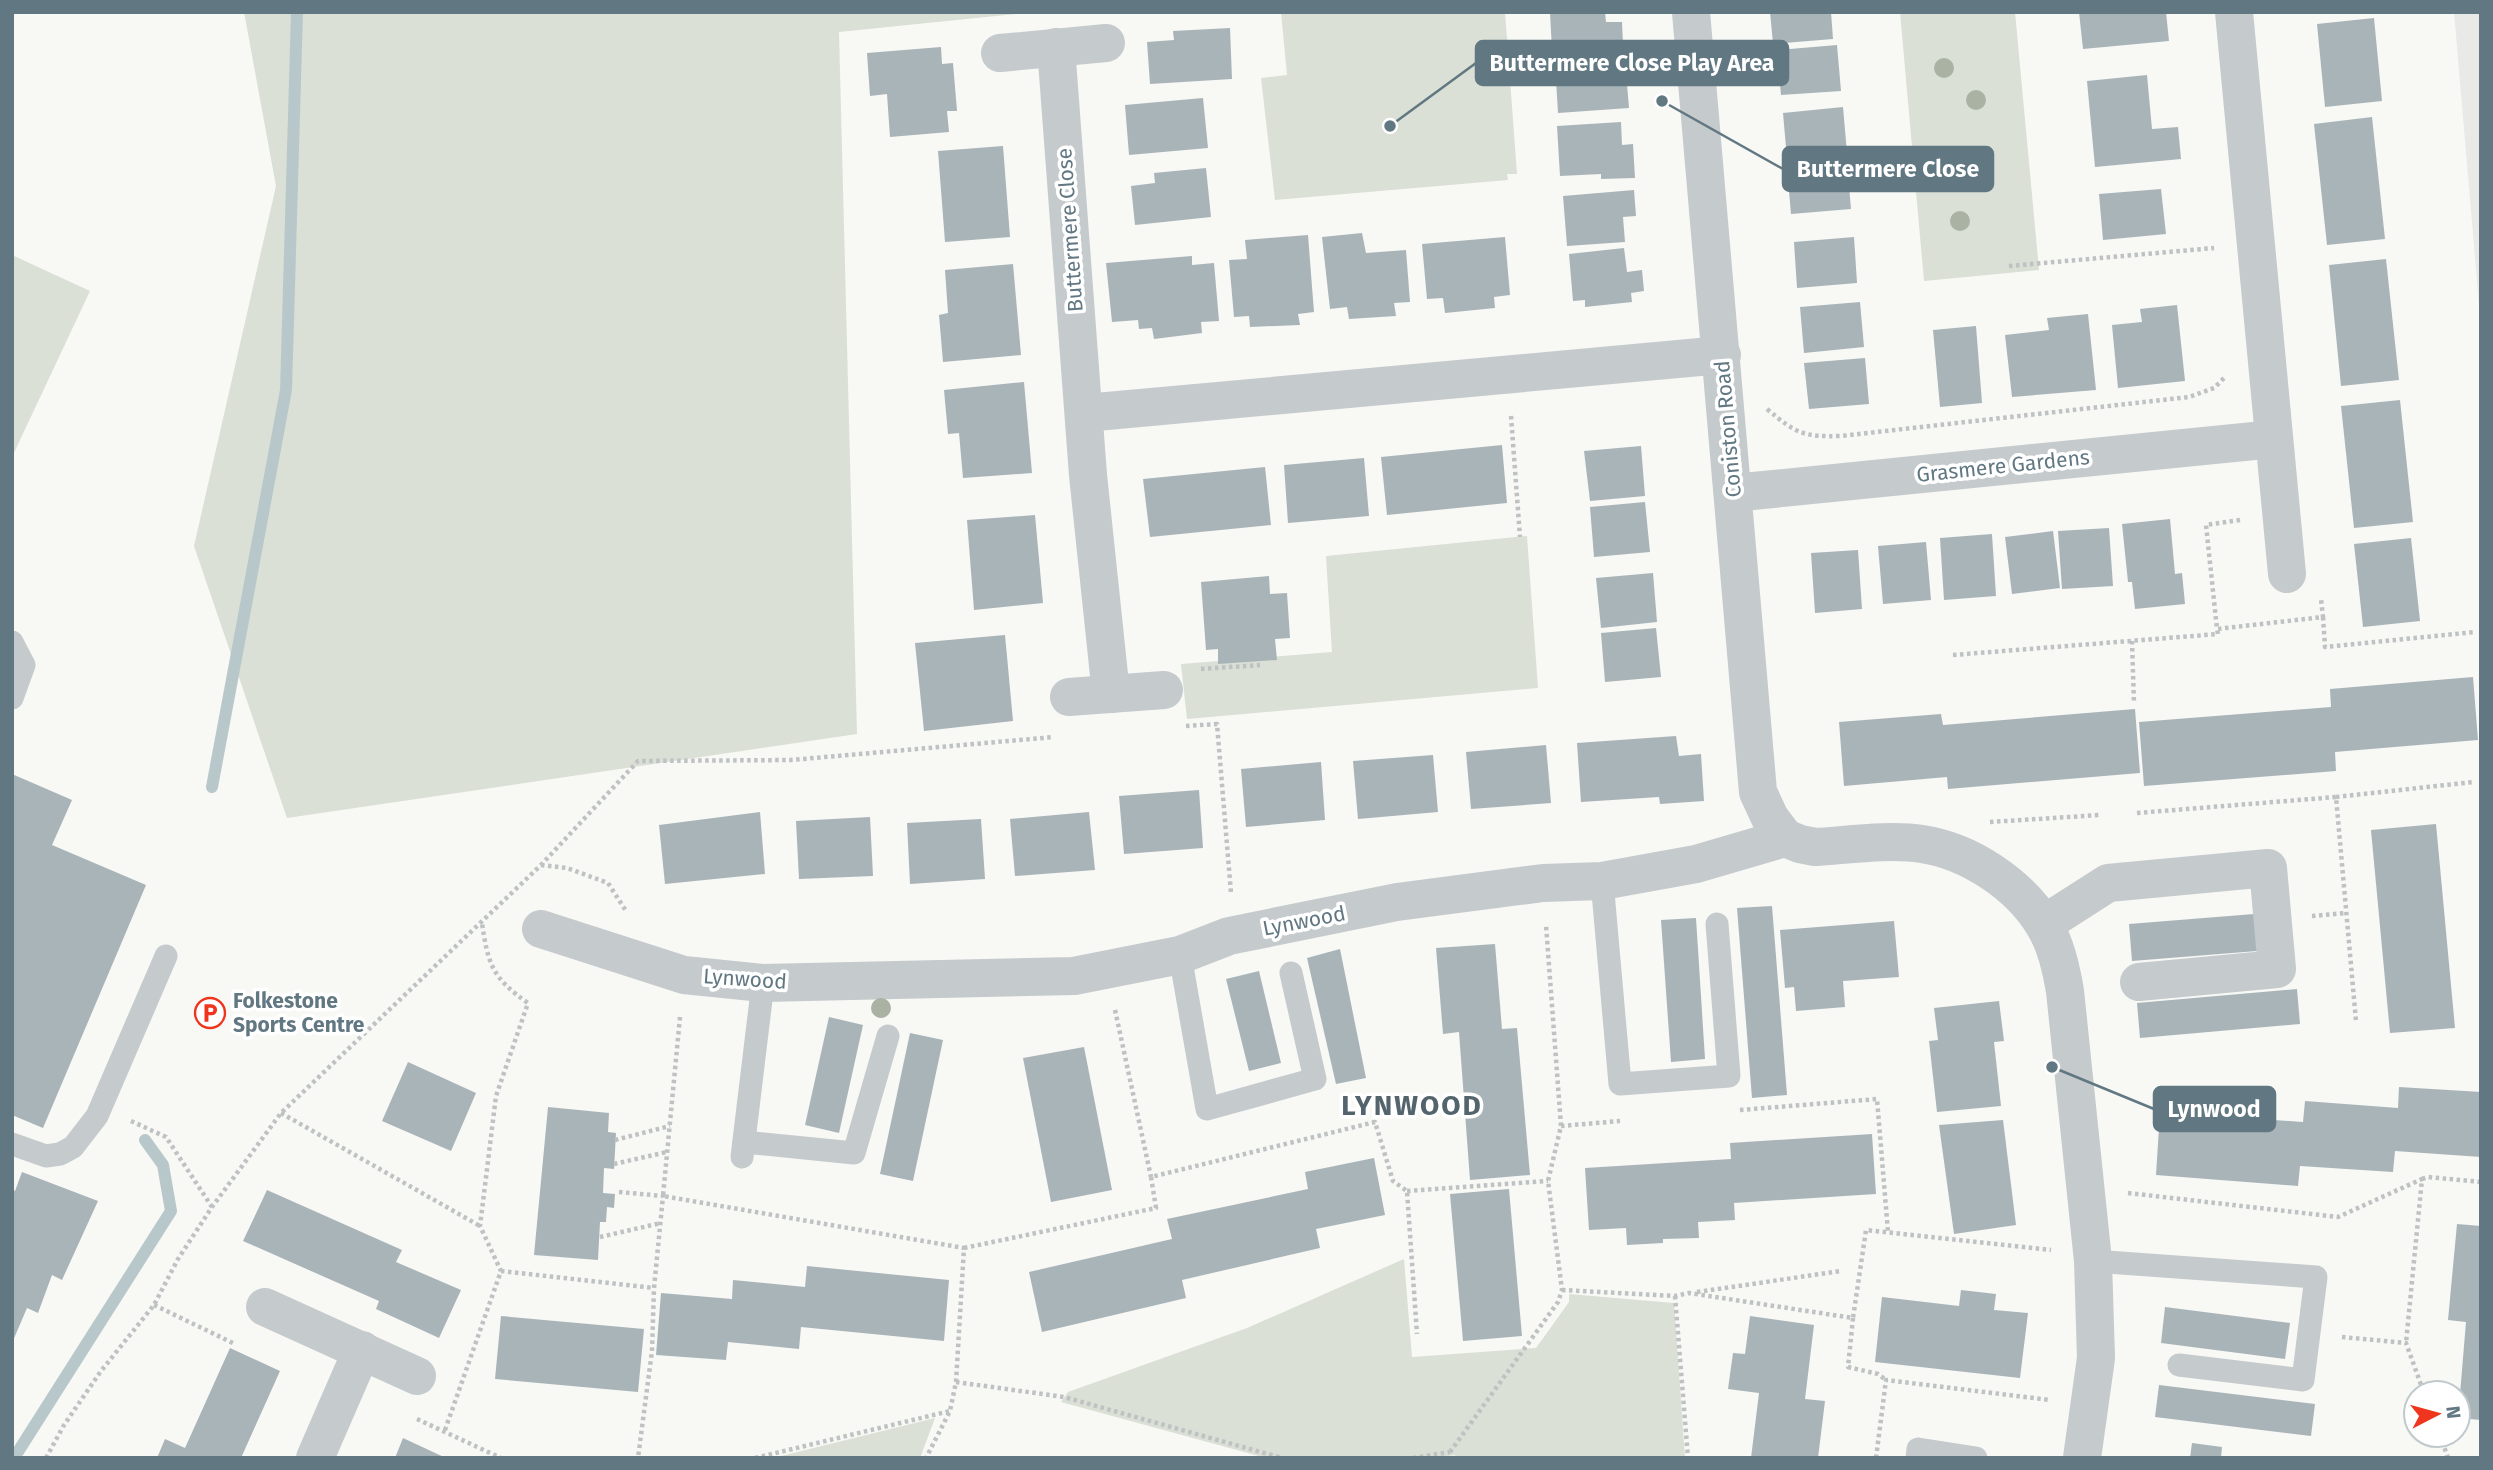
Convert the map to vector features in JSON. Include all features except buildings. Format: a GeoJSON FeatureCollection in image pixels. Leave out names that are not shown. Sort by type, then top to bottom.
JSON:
{"type":"FeatureCollection","features":[{"type":"Feature","properties":{"kind":"street","name":"Coniston Road"},"geometry":{"type":"LineString","coordinates":[[1691,12],[1758,792],[1770,818],[1785,838]]}},
{"type":"Feature","properties":{"kind":"street"},"geometry":{"type":"LineString","coordinates":[[2234,12],[2274,439],[2303,582]]}},
{"type":"Feature","properties":{"kind":"street"},"geometry":{"type":"LineString","coordinates":[[1000,53],[1106,43]]}},
{"type":"Feature","properties":{"kind":"street","name":"Buttermere Close"},"geometry":{"type":"LineString","coordinates":[[1056,47],[1088,475],[1111,694]]}},
{"type":"Feature","properties":{"kind":"street"},"geometry":{"type":"LineString","coordinates":[[1085,413],[1722,355]]}},
{"type":"Feature","properties":{"kind":"street","name":"Grasmere Gardens"},"geometry":{"type":"LineString","coordinates":[[1733,493],[2274,439]]}},
{"type":"Feature","properties":{"kind":"street"},"geometry":{"type":"LineString","coordinates":[[1069,697],[1164,690]]}},
{"type":"Feature","properties":{"kind":"street"},"geometry":{"type":"LineString","coordinates":[[1785,838],[1815,847],[1921,844],[1961,854],[1986,868],[2012,888],[2044,925],[2060,962],[2065,991],[2078,1256],[2096,1358],[2082,1458]]}},
{"type":"Feature","properties":{"kind":"street","name":"Lynwood"},"geometry":{"type":"LineString","coordinates":[[541,929],[684,975],[763,983],[1074,976],[1180,956],[1229,936],[1398,902],[1543,883],[1602,881],[1696,863],[1785,838]]}},
{"type":"Feature","properties":{"kind":"street"},"geometry":{"type":"LineString","coordinates":[[2044,925],[2108,883],[2268,868],[2277,970],[2139,982]]}},
{"type":"Feature","properties":{"kind":"street"},"geometry":{"type":"LineString","coordinates":[[265,1307],[417,1376]]}},
{"type":"Feature","properties":{"kind":"street"},"geometry":{"type":"LineString","coordinates":[[315,1458],[362,1350]]}},
{"type":"Feature","properties":{"kind":"lane"},"geometry":{"type":"LineString","coordinates":[[12,642],[24,665],[12,698]]}},
{"type":"Feature","properties":{"kind":"lane"},"geometry":{"type":"LineString","coordinates":[[1602,881],[1620,1084],[1729,1076],[1717,924]]}},
{"type":"Feature","properties":{"kind":"lane"},"geometry":{"type":"LineString","coordinates":[[12,1144],[46,1156],[60,1154],[73,1147],[97,1116],[166,956]]}},
{"type":"Feature","properties":{"kind":"lane"},"geometry":{"type":"LineString","coordinates":[[1180,956],[1208,1108],[1315,1079],[1291,973]]}},
{"type":"Feature","properties":{"kind":"lane"},"geometry":{"type":"LineString","coordinates":[[763,983],[743,1149],[854,1153],[888,1036]]}},
{"type":"Feature","properties":{"kind":"lane"},"geometry":{"type":"LineString","coordinates":[[2078,1256],[2316,1277],[2303,1380],[2179,1365]]}},
{"type":"Feature","properties":{"kind":"lane"},"geometry":{"type":"LineString","coordinates":[[1917,1458],[1918,1449],[1976,1458]]}},
{"type":"Feature","properties":{"kind":"path"},"geometry":{"type":"LineString","coordinates":[[2009,267],[2256,245]]}},
{"type":"Feature","properties":{"kind":"path"},"geometry":{"type":"LineString","coordinates":[[1765,408],[1788,427],[1811,437],[1841,436],[2189,397],[2214,388],[2234,369]]}},
{"type":"Feature","properties":{"kind":"path"},"geometry":{"type":"LineString","coordinates":[[1510,404],[1520,537]]}},
{"type":"Feature","properties":{"kind":"path"},"geometry":{"type":"LineString","coordinates":[[1953,655],[2218,634],[2206,525],[2238,522],[2245,514]]}},
{"type":"Feature","properties":{"kind":"path"},"geometry":{"type":"LineString","coordinates":[[2303,582],[2323,617],[2325,647],[2474,632]]}},
{"type":"Feature","properties":{"kind":"path"},"geometry":{"type":"LineString","coordinates":[[2217,629],[2323,617]]}},
{"type":"Feature","properties":{"kind":"path"},"geometry":{"type":"LineString","coordinates":[[2132,641],[2134,704]]}},
{"type":"Feature","properties":{"kind":"path"},"geometry":{"type":"LineString","coordinates":[[1199,669],[1260,665]]}},
{"type":"Feature","properties":{"kind":"path"},"geometry":{"type":"LineString","coordinates":[[1180,727],[1217,724],[1231,898],[1241,894]]}},
{"type":"Feature","properties":{"kind":"path"},"geometry":{"type":"LineString","coordinates":[[46,1458],[64,1425],[101,1371],[154,1305],[178,1259],[212,1207],[281,1113],[541,865],[638,761],[791,760],[1054,737]]}},
{"type":"Feature","properties":{"kind":"path"},"geometry":{"type":"LineString","coordinates":[[2336,797],[2473,782]]}},
{"type":"Feature","properties":{"kind":"path"},"geometry":{"type":"LineString","coordinates":[[1986,822],[2100,815]]}},
{"type":"Feature","properties":{"kind":"path"},"geometry":{"type":"LineString","coordinates":[[541,865],[567,868],[608,883],[631,920]]}},
{"type":"Feature","properties":{"kind":"path"},"geometry":{"type":"LineString","coordinates":[[1413,1458],[1450,1455],[1559,1301],[1562,1290],[1548,1181],[1561,1126],[1543,883]]}},
{"type":"Feature","properties":{"kind":"path"},"geometry":{"type":"LineString","coordinates":[[445,1430],[501,1271],[480,1226],[496,1096],[527,1003],[507,988],[490,966],[482,922]]}},
{"type":"Feature","properties":{"kind":"path"},"geometry":{"type":"LineString","coordinates":[[619,1192],[663,1196],[964,1248],[1156,1208],[1106,970]]}},
{"type":"Feature","properties":{"kind":"path"},"geometry":{"type":"LineString","coordinates":[[638,1458],[652,1351],[654,1288],[684,975]]}},
{"type":"Feature","properties":{"kind":"path"},"geometry":{"type":"LineString","coordinates":[[1740,1110],[1877,1099],[1888,1232]]}},
{"type":"Feature","properties":{"kind":"path"},"geometry":{"type":"LineString","coordinates":[[281,1113],[480,1226]]}},
{"type":"Feature","properties":{"kind":"path"},"geometry":{"type":"LineString","coordinates":[[128,1119],[166,1137],[212,1207]]}},
{"type":"Feature","properties":{"kind":"path"},"geometry":{"type":"LineString","coordinates":[[1561,1126],[1630,1120]]}},
{"type":"Feature","properties":{"kind":"path"},"geometry":{"type":"LineString","coordinates":[[1151,1177],[1375,1122],[1393,1181],[1407,1191],[1548,1181]]}},
{"type":"Feature","properties":{"kind":"path"},"geometry":{"type":"LineString","coordinates":[[615,1140],[670,1126]]}},
{"type":"Feature","properties":{"kind":"path"},"geometry":{"type":"LineString","coordinates":[[614,1164],[667,1152]]}},
{"type":"Feature","properties":{"kind":"path"},"geometry":{"type":"LineString","coordinates":[[2120,1192],[2338,1217],[2428,1177],[2481,1182]]}},
{"type":"Feature","properties":{"kind":"path"},"geometry":{"type":"LineString","coordinates":[[2419,1379],[2406,1343],[2422,1179]]}},
{"type":"Feature","properties":{"kind":"path"},"geometry":{"type":"LineString","coordinates":[[1407,1191],[1417,1334]]}},
{"type":"Feature","properties":{"kind":"path"},"geometry":{"type":"LineString","coordinates":[[600,1237],[661,1223]]}},
{"type":"Feature","properties":{"kind":"path"},"geometry":{"type":"LineString","coordinates":[[2057,1401],[1886,1380],[1878,1374],[1848,1367],[1853,1318],[1866,1230],[2078,1256]]}},
{"type":"Feature","properties":{"kind":"path"},"geometry":{"type":"LineString","coordinates":[[926,1458],[950,1411],[956,1382],[964,1248]]}},
{"type":"Feature","properties":{"kind":"path"},"geometry":{"type":"LineString","coordinates":[[501,1271],[654,1288]]}},
{"type":"Feature","properties":{"kind":"path"},"geometry":{"type":"LineString","coordinates":[[1562,1290],[1675,1296],[1841,1271]]}},
{"type":"Feature","properties":{"kind":"path"},"geometry":{"type":"LineString","coordinates":[[1689,1293],[1853,1318]]}},
{"type":"Feature","properties":{"kind":"path"},"geometry":{"type":"LineString","coordinates":[[1675,1296],[1688,1458]]}},
{"type":"Feature","properties":{"kind":"path"},"geometry":{"type":"LineString","coordinates":[[154,1305],[235,1344]]}},
{"type":"Feature","properties":{"kind":"path"},"geometry":{"type":"LineString","coordinates":[[2310,1333],[2406,1343]]}},
{"type":"Feature","properties":{"kind":"path"},"geometry":{"type":"LineString","coordinates":[[1876,1458],[1886,1380]]}},
{"type":"Feature","properties":{"kind":"path"},"geometry":{"type":"LineString","coordinates":[[956,1382],[1064,1397],[1282,1458]]}},
{"type":"Feature","properties":{"kind":"path"},"geometry":{"type":"LineString","coordinates":[[755,1458],[950,1411]]}},
{"type":"Feature","properties":{"kind":"path"},"geometry":{"type":"LineString","coordinates":[[416,1419],[501,1458]]}},
{"type":"Feature","properties":{"kind":"shaded area"},"geometry":{"type":"Polygon","coordinates":[[[244,12],[1035,12],[839,32],[857,734],[287,818],[194,546],[276,186],[244,12]]]}},
{"type":"Feature","properties":{"kind":"shaded area"},"geometry":{"type":"Polygon","coordinates":[[[1281,12],[1505,12],[1517,174],[1507,174],[1508,180],[1275,200],[1261,78],[1287,75],[1281,12]]]}},
{"type":"Feature","properties":{"kind":"shaded area"},"geometry":{"type":"Polygon","coordinates":[[[1900,12],[2015,12],[2039,270],[1924,281],[1900,12]]]}},
{"type":"Feature","properties":{"kind":"shaded area"},"geometry":{"type":"Polygon","coordinates":[[[2454,12],[2481,12],[2481,328],[2454,12]]]}},
{"type":"Feature","properties":{"kind":"shaded area"},"geometry":{"type":"Polygon","coordinates":[[[12,255],[90,291],[12,457],[12,255]]]}},
{"type":"Feature","properties":{"kind":"shaded area"},"geometry":{"type":"Polygon","coordinates":[[[1527,536],[1538,688],[1187,719],[1181,664],[1332,652],[1326,556],[1527,536]]]}},
{"type":"Feature","properties":{"kind":"shaded area"},"geometry":{"type":"Polygon","coordinates":[[[1404,1259],[1412,1357],[1536,1348],[1569,1302],[1569,1294],[1674,1303],[1685,1458],[1456,1458],[1455,1455],[1434,1458],[1266,1458],[1061,1402],[1068,1392],[1247,1328],[1404,1259]]]}},
{"type":"Feature","properties":{"kind":"shaded area"},"geometry":{"type":"Polygon","coordinates":[[[935,1418],[920,1458],[773,1458],[935,1418]]]}},
{"type":"Feature","properties":{"kind":"waterway"},"geometry":{"type":"LineString","coordinates":[[212,787],[286,390],[297,12]]}},
{"type":"Feature","properties":{"kind":"waterway"},"geometry":{"type":"LineString","coordinates":[[14,1458],[171,1211],[163,1165],[145,1140]]}},
{"type":"Feature","properties":{"kind":"place","name":"Buttermere Close"},"geometry":{"type":"Point","coordinates":[1662,101]}},
{"type":"Feature","properties":{"kind":"place","name":"Buttermere Close Play Area"},"geometry":{"type":"Point","coordinates":[1390,126]}},
{"type":"Feature","properties":{"kind":"place","name":"Folkestone Sports Centre"},"geometry":{"type":"Point","coordinates":[210,1013]}},
{"type":"Feature","properties":{"kind":"place","name":"Lynwood"},"geometry":{"type":"Point","coordinates":[2052,1067]}},
{"type":"Feature","properties":{"kind":"district","name":"LYNWOOD"},"geometry":{"type":"Point","coordinates":[1412,1105]}}]}
